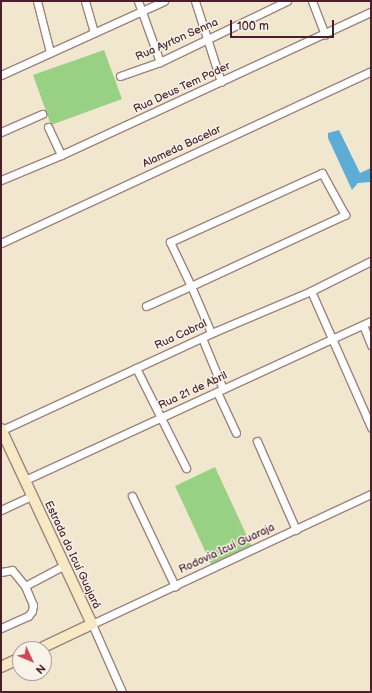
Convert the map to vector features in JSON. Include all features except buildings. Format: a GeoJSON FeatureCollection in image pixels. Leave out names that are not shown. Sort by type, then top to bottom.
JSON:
{"type":"FeatureCollection","features":[{"type":"Feature","properties":{"kind":"street"},"geometry":{"type":"LineString","coordinates":[[37,1],[50,52]]}},
{"type":"Feature","properties":{"kind":"street"},"geometry":{"type":"LineString","coordinates":[[85,1],[94,33]]}},
{"type":"Feature","properties":{"kind":"street"},"geometry":{"type":"LineString","coordinates":[[138,1],[160,62]]}},
{"type":"Feature","properties":{"kind":"street"},"geometry":{"type":"LineString","coordinates":[[1,74],[164,1]]}},
{"type":"Feature","properties":{"kind":"street"},"geometry":{"type":"LineString","coordinates":[[195,1],[222,82]]}},
{"type":"Feature","properties":{"kind":"street","name":"Rua Ayrton Senna"},"geometry":{"type":"LineString","coordinates":[[120,76],[160,62],[287,1]]}},
{"type":"Feature","properties":{"kind":"street"},"geometry":{"type":"LineString","coordinates":[[312,1],[325,34]]}},
{"type":"Feature","properties":{"kind":"street","name":"Rua Deus Tem Poder"},"geometry":{"type":"LineString","coordinates":[[1,180],[61,155],[222,82],[371,12]]}},
{"type":"Feature","properties":{"kind":"street","name":"Alameda Bacelar"},"geometry":{"type":"LineString","coordinates":[[1,243],[371,71]]}},
{"type":"Feature","properties":{"kind":"street"},"geometry":{"type":"LineString","coordinates":[[1,132],[42,114]]}},
{"type":"Feature","properties":{"kind":"street"},"geometry":{"type":"LineString","coordinates":[[48,127],[61,155]]}},
{"type":"Feature","properties":{"kind":"street"},"geometry":{"type":"LineString","coordinates":[[146,306],[191,286],[345,215],[326,177],[322,173],[170,242],[191,286],[211,333]]}},
{"type":"Feature","properties":{"kind":"street","name":"Rua Cabral"},"geometry":{"type":"LineString","coordinates":[[1,429],[211,333],[311,291],[371,261]]}},
{"type":"Feature","properties":{"kind":"street"},"geometry":{"type":"LineString","coordinates":[[311,291],[371,427]]}},
{"type":"Feature","properties":{"kind":"street","name":"Rua 21 de Abril"},"geometry":{"type":"LineString","coordinates":[[25,480],[371,321]]}},
{"type":"Feature","properties":{"kind":"street"},"geometry":{"type":"LineString","coordinates":[[363,325],[371,345]]}},
{"type":"Feature","properties":{"kind":"street"},"geometry":{"type":"LineString","coordinates":[[202,338],[236,433]]}},
{"type":"Feature","properties":{"kind":"street"},"geometry":{"type":"LineString","coordinates":[[136,368],[159,418],[186,468]]}},
{"type":"Feature","properties":{"kind":"street","name":"Estrada do Icuí Guajará"},"geometry":{"type":"LineString","coordinates":[[1,429],[122,692]]}},
{"type":"Feature","properties":{"kind":"street"},"geometry":{"type":"LineString","coordinates":[[257,441],[296,530]]}},
{"type":"Feature","properties":{"kind":"street","name":"Rodovia Icui Guaraja"},"geometry":{"type":"LineString","coordinates":[[92,624],[371,494]]}},
{"type":"Feature","properties":{"kind":"street"},"geometry":{"type":"LineString","coordinates":[[1,510],[31,496]]}},
{"type":"Feature","properties":{"kind":"street"},"geometry":{"type":"LineString","coordinates":[[132,496],[175,586]]}},
{"type":"Feature","properties":{"kind":"street"},"geometry":{"type":"LineString","coordinates":[[25,586],[64,566]]}},
{"type":"Feature","properties":{"kind":"street"},"geometry":{"type":"LineString","coordinates":[[1,572],[12,570],[25,586],[33,605],[32,611],[28,616],[1,628]]}},
{"type":"Feature","properties":{"kind":"street"},"geometry":{"type":"LineString","coordinates":[[52,643],[92,624]]}},
{"type":"Feature","properties":{"kind":"street"},"geometry":{"type":"LineString","coordinates":[[1,667],[12,662]]}},
{"type":"Feature","properties":{"kind":"green space"},"geometry":{"type":"Polygon","coordinates":[[[104,50],[122,99],[51,125],[33,75],[104,50]]]}},
{"type":"Feature","properties":{"kind":"green space"},"geometry":{"type":"Polygon","coordinates":[[[215,467],[252,547],[212,566],[175,486],[215,467]]]}},
{"type":"Feature","properties":{"kind":"water"},"geometry":{"type":"Polygon","coordinates":[[[339,130],[360,173],[371,168],[371,182],[358,183],[352,190],[328,138],[328,133],[339,130]]]}}]}
